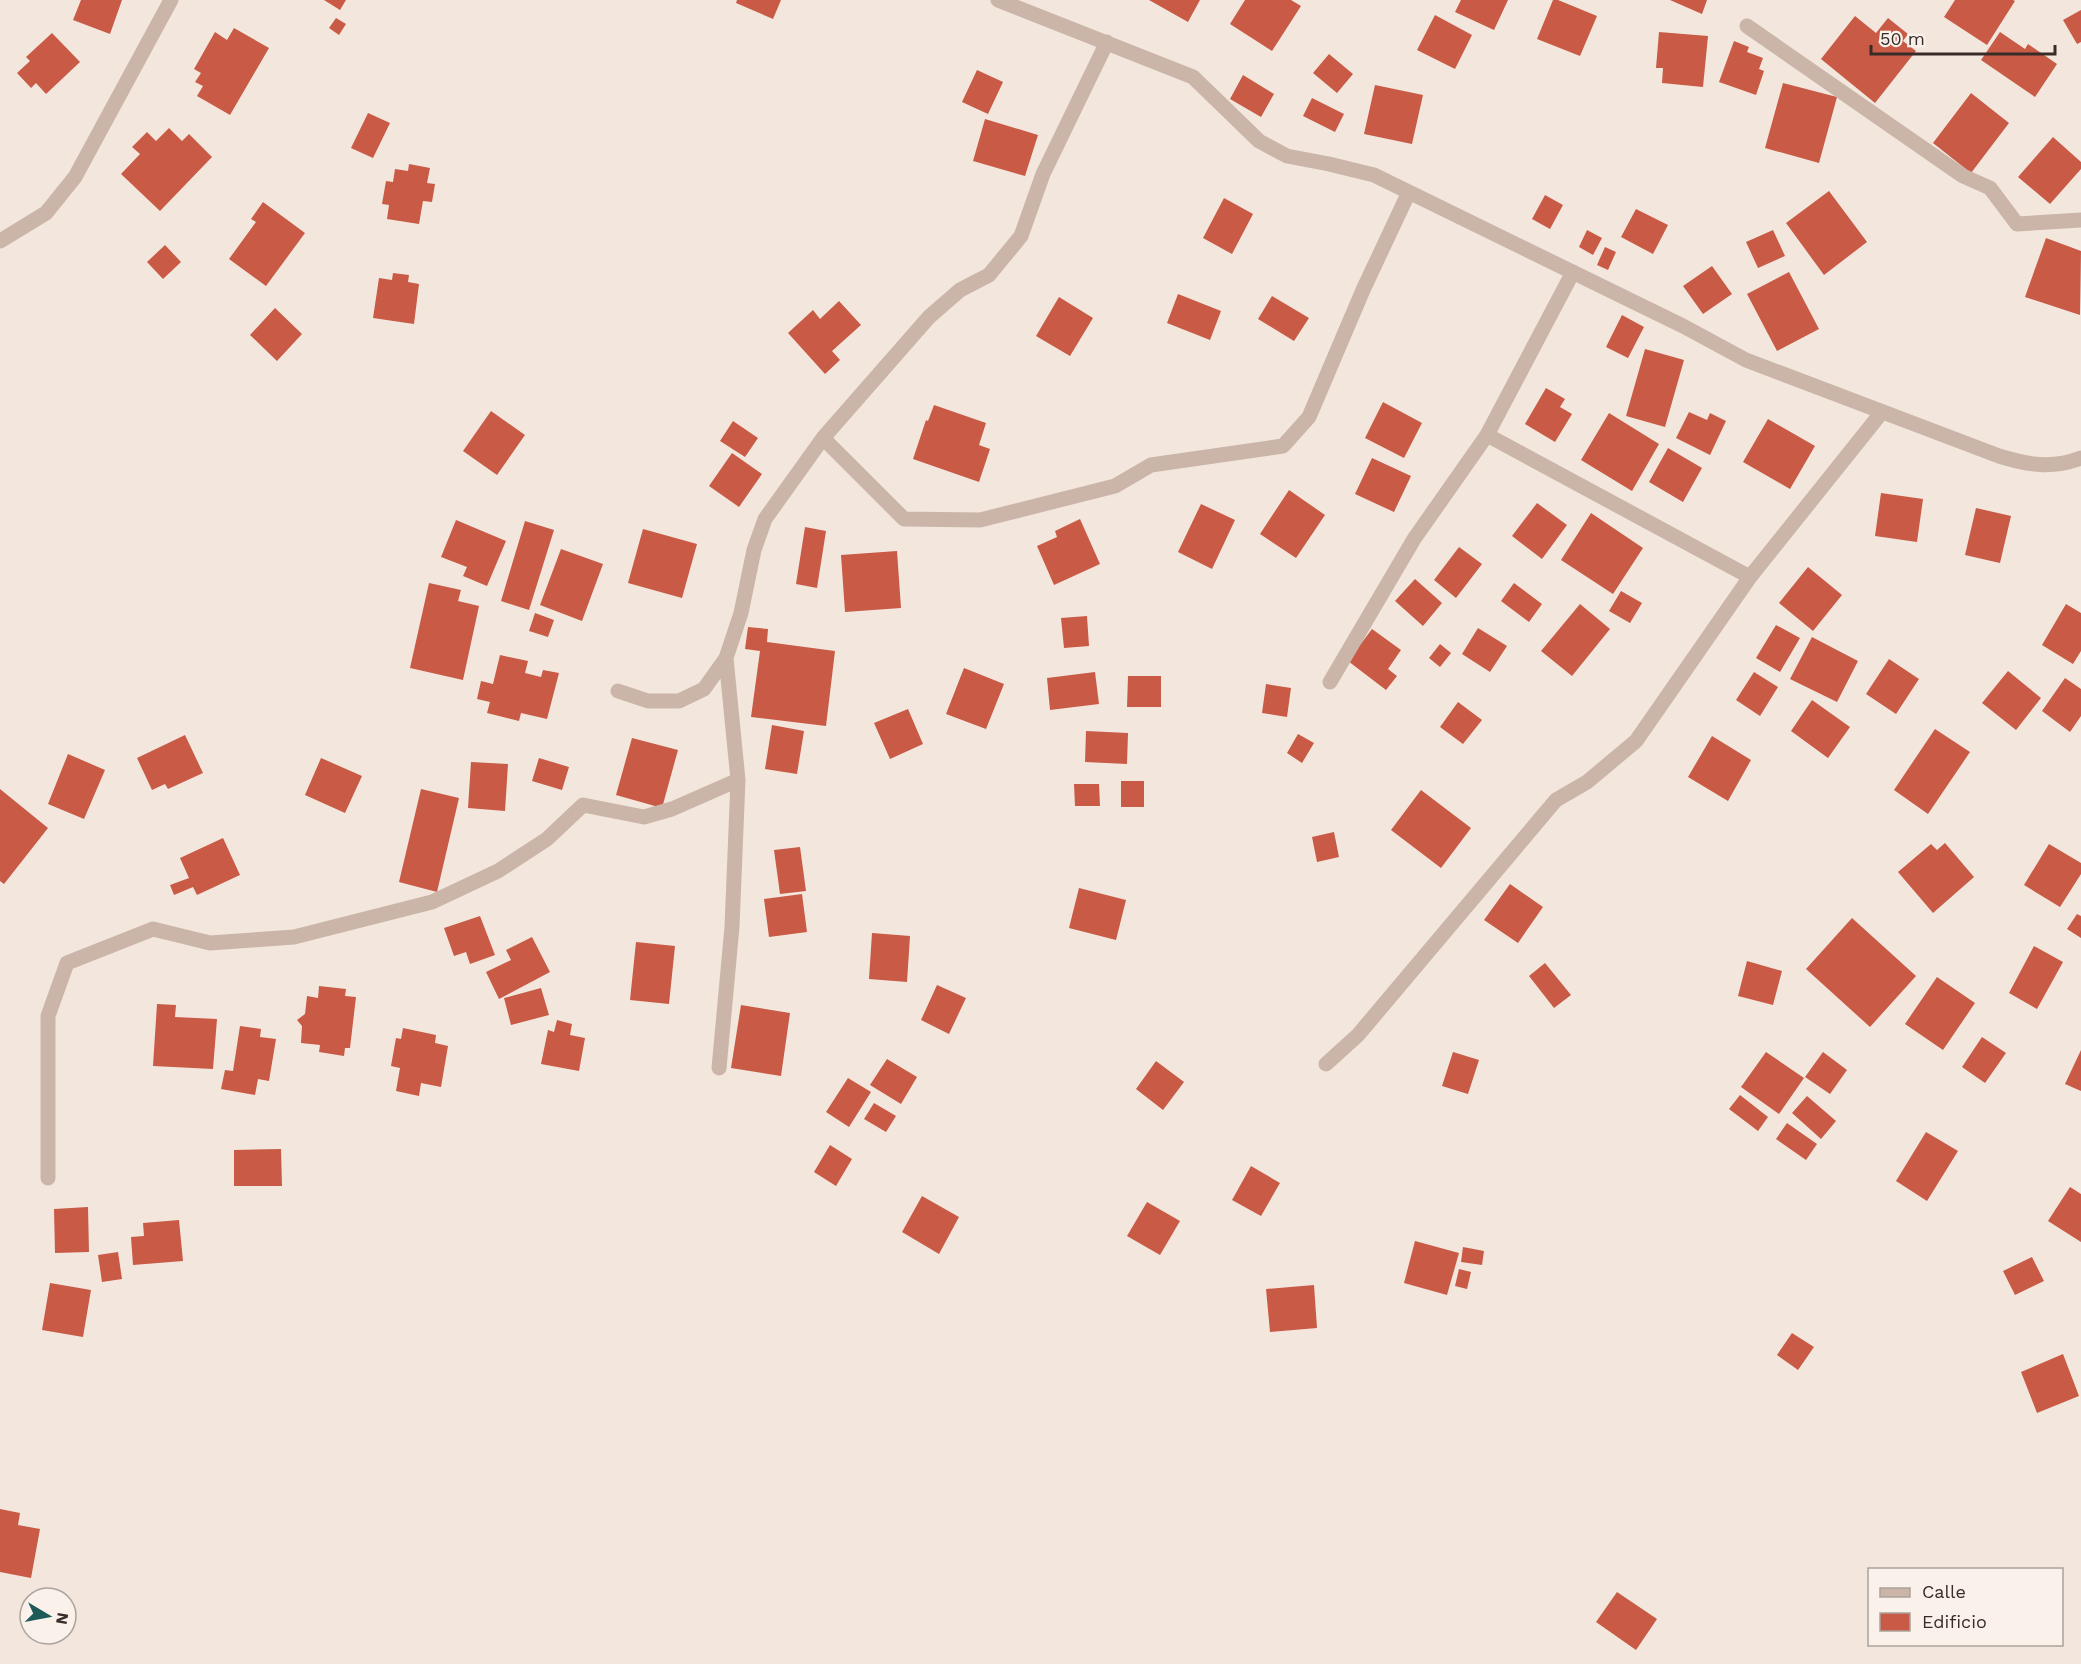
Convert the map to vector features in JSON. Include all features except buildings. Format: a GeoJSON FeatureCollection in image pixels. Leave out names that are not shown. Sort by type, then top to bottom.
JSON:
{"type":"FeatureCollection","features":[{"type":"Feature","properties":{"kind":"street"},"geometry":{"type":"LineString","coordinates":[[0,241],[46,213],[75,177],[171,0]]}},
{"type":"Feature","properties":{"kind":"street"},"geometry":{"type":"LineString","coordinates":[[998,0],[1193,77],[1259,141],[1287,156],[1374,175],[1683,326],[1746,360],[1999,456],[2030,465],[2050,466],[2081,458]]}},
{"type":"Feature","properties":{"kind":"street"},"geometry":{"type":"LineString","coordinates":[[1748,26],[1963,176],[1990,189],[2017,224],[2081,220]]}},
{"type":"Feature","properties":{"kind":"street"},"geometry":{"type":"LineString","coordinates":[[618,691],[648,701],[680,701],[704,688],[726,658],[741,613],[754,550],[765,519],[823,438],[928,317],[960,290],[989,275],[1021,236],[1043,174],[1107,42]]}},
{"type":"Feature","properties":{"kind":"street"},"geometry":{"type":"LineString","coordinates":[[823,438],[904,519],[980,520],[1115,486],[1151,465],[1283,446],[1309,417],[1363,290],[1409,192]]}},
{"type":"Feature","properties":{"kind":"street"},"geometry":{"type":"LineString","coordinates":[[1330,682],[1414,539],[1487,435],[1574,272]]}},
{"type":"Feature","properties":{"kind":"street"},"geometry":{"type":"LineString","coordinates":[[1326,1064],[1358,1035],[1556,800],[1587,782],[1636,741],[1750,577],[1882,412]]}},
{"type":"Feature","properties":{"kind":"street"},"geometry":{"type":"LineString","coordinates":[[1487,435],[1750,577]]}},
{"type":"Feature","properties":{"kind":"street"},"geometry":{"type":"LineString","coordinates":[[718,1068],[732,927],[738,780],[726,658]]}},
{"type":"Feature","properties":{"kind":"street"},"geometry":{"type":"LineString","coordinates":[[48,1178],[48,1016],[67,963],[153,929],[210,943],[294,937],[432,902],[498,871],[547,839],[583,805],[644,817],[672,809],[738,780]]}}]}
